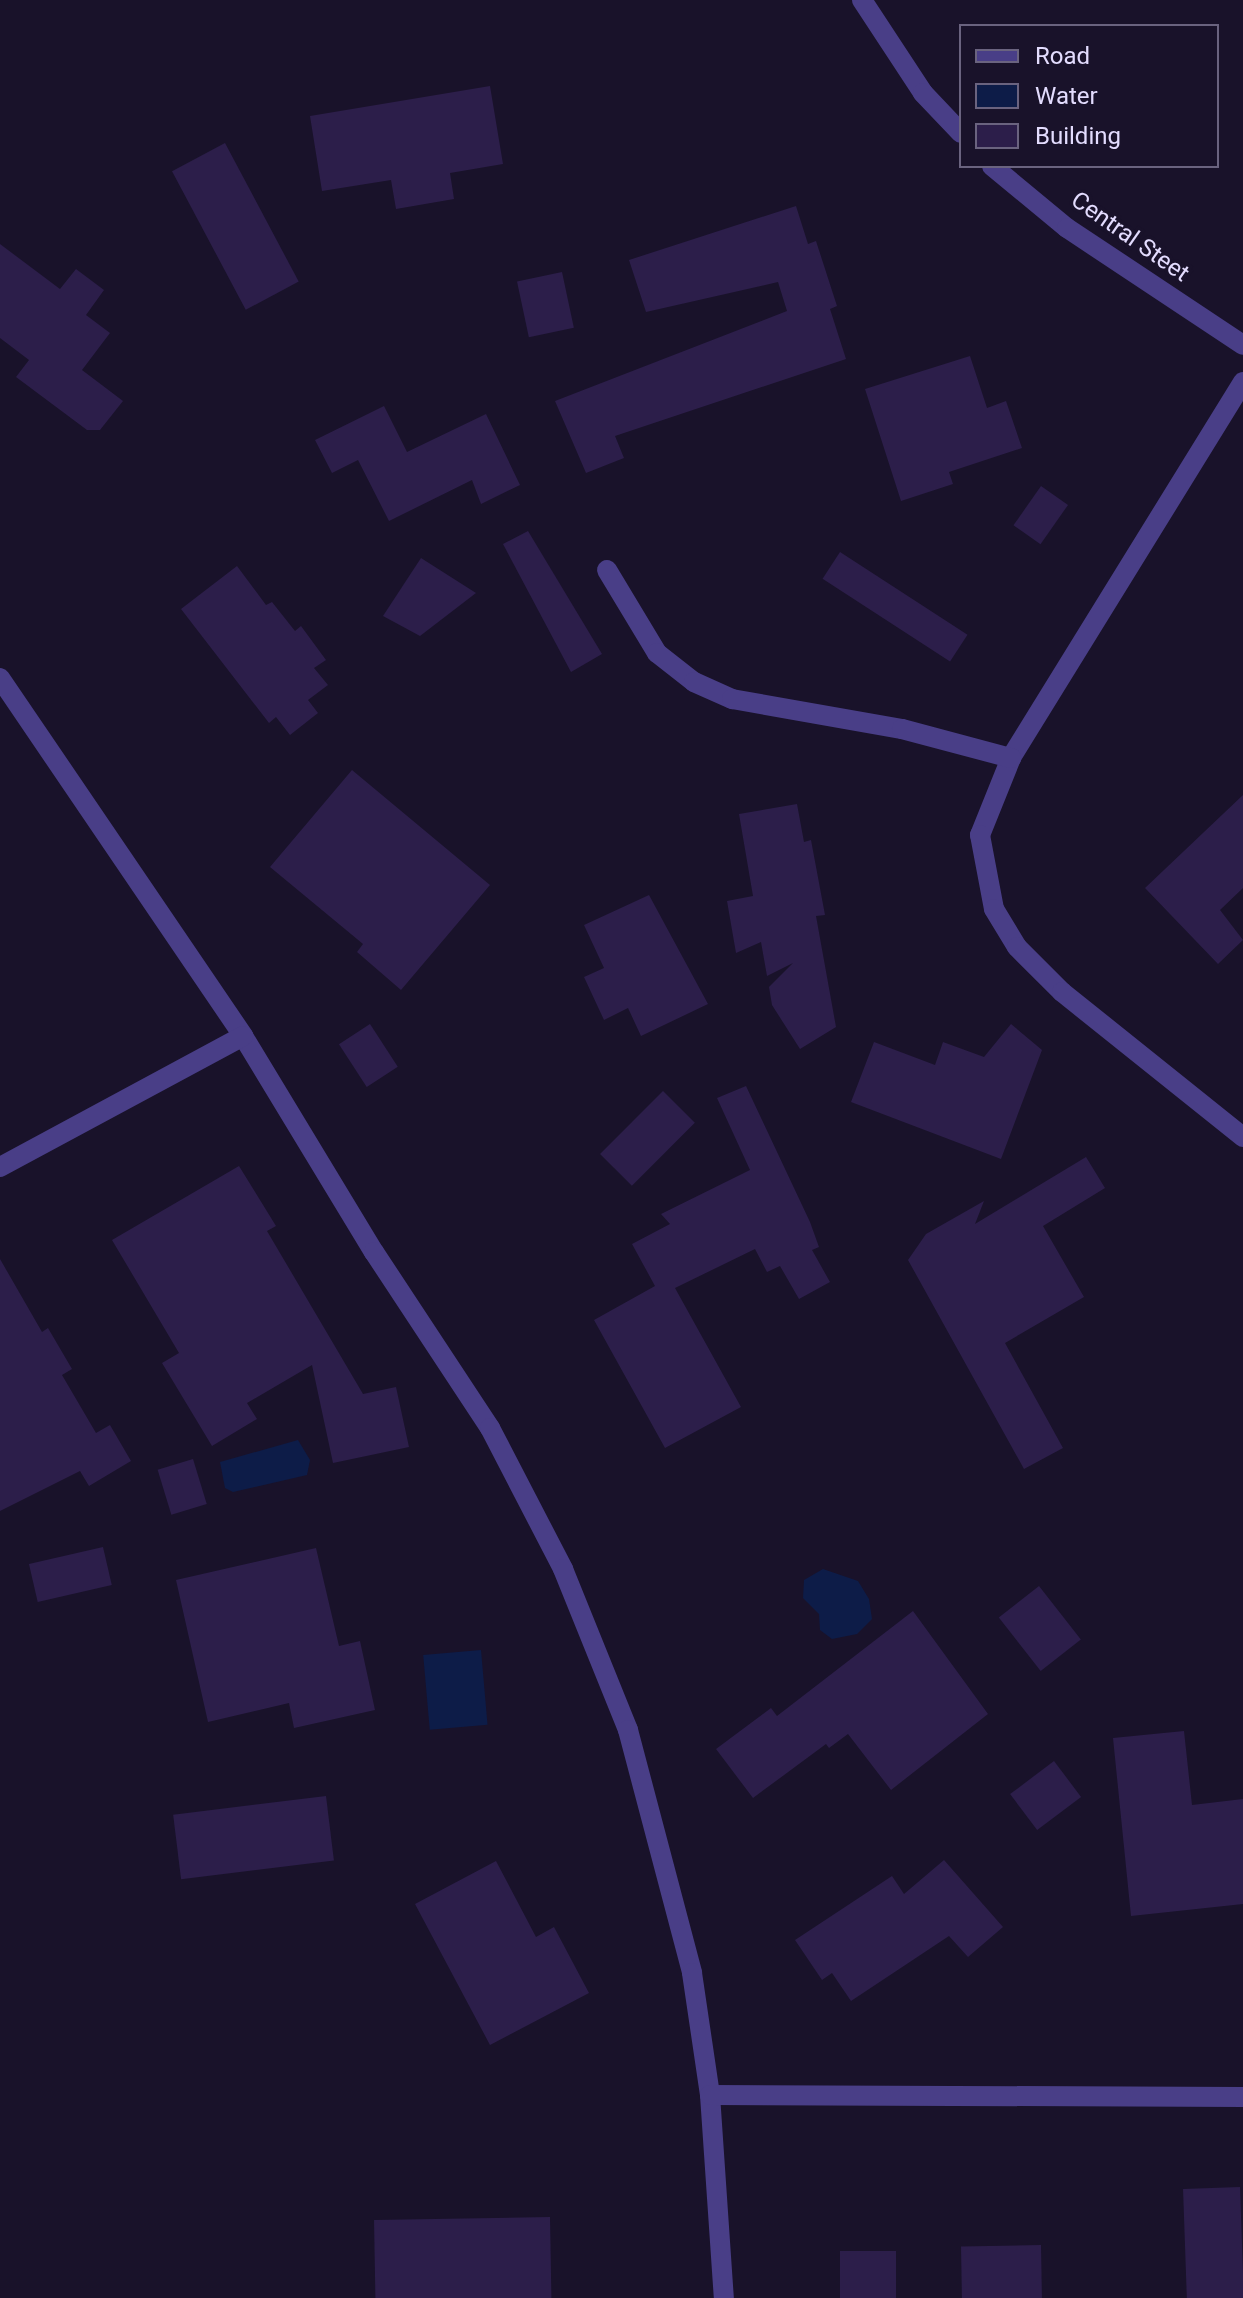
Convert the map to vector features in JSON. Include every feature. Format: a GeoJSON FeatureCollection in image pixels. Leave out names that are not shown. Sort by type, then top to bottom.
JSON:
{"type":"FeatureCollection","features":[{"type":"Feature","properties":{"kind":"street"},"geometry":{"type":"LineString","coordinates":[[862,0],[923,93],[959,131]]}},
{"type":"Feature","properties":{"kind":"street","name":"Central Steet"},"geometry":{"type":"LineString","coordinates":[[994,168],[1067,228],[1243,345]]}},
{"type":"Feature","properties":{"kind":"street"},"geometry":{"type":"LineString","coordinates":[[1243,382],[1011,758],[991,798],[980,835],[994,909],[1017,947],[1062,992],[1243,1137]]}},
{"type":"Feature","properties":{"kind":"street"},"geometry":{"type":"LineString","coordinates":[[607,570],[657,653],[694,682],[732,699],[902,729],[1011,758]]}},
{"type":"Feature","properties":{"kind":"street"},"geometry":{"type":"LineString","coordinates":[[0,678],[243,1036],[374,1252],[490,1428],[563,1569],[628,1730],[661,1844],[692,1973],[710,2095],[724,2298]]}},
{"type":"Feature","properties":{"kind":"street"},"geometry":{"type":"LineString","coordinates":[[0,1167],[243,1036]]}},
{"type":"Feature","properties":{"kind":"street"},"geometry":{"type":"LineString","coordinates":[[710,2095],[1243,2097]]}},
{"type":"Feature","properties":{"kind":"water"},"geometry":{"type":"Polygon","coordinates":[[[298,1440],[310,1460],[307,1475],[233,1492],[225,1488],[220,1462],[298,1440]]]}},
{"type":"Feature","properties":{"kind":"water"},"geometry":{"type":"Polygon","coordinates":[[[823,1569],[858,1581],[869,1599],[872,1619],[857,1634],[832,1639],[820,1630],[819,1614],[803,1598],[804,1580],[823,1569]]]}},
{"type":"Feature","properties":{"kind":"water"},"geometry":{"type":"Polygon","coordinates":[[[481,1650],[488,1725],[430,1730],[423,1655],[481,1650]]]}},
{"type":"Feature","properties":{"kind":"building"},"geometry":{"type":"Polygon","coordinates":[[[490,86],[503,164],[450,173],[454,199],[396,209],[391,180],[322,191],[310,116],[490,86]]]}},
{"type":"Feature","properties":{"kind":"building"},"geometry":{"type":"Polygon","coordinates":[[[225,143],[299,282],[246,310],[172,171],[225,143]]]}},
{"type":"Feature","properties":{"kind":"building"},"geometry":{"type":"Polygon","coordinates":[[[796,206],[808,244],[816,241],[837,306],[830,309],[846,359],[615,436],[624,458],[586,473],[555,401],[787,311],[778,282],[646,312],[629,260],[796,206]]]}},
{"type":"Feature","properties":{"kind":"building"},"geometry":{"type":"Polygon","coordinates":[[[0,244],[60,289],[76,269],[104,290],[86,315],[110,333],[82,370],[123,401],[100,430],[87,430],[16,377],[29,360],[0,338],[0,244]]]}},
{"type":"Feature","properties":{"kind":"building"},"geometry":{"type":"Polygon","coordinates":[[[562,272],[574,328],[529,337],[517,282],[562,272]]]}},
{"type":"Feature","properties":{"kind":"building"},"geometry":{"type":"Polygon","coordinates":[[[970,356],[987,408],[1006,401],[1022,448],[949,472],[953,484],[901,501],[865,389],[970,356]]]}},
{"type":"Feature","properties":{"kind":"building"},"geometry":{"type":"Polygon","coordinates":[[[384,406],[407,452],[486,414],[520,485],[481,504],[472,480],[389,521],[358,460],[332,473],[315,440],[384,406]]]}},
{"type":"Feature","properties":{"kind":"building"},"geometry":{"type":"Polygon","coordinates":[[[1041,486],[1068,505],[1041,544],[1013,525],[1041,486]]]}},
{"type":"Feature","properties":{"kind":"building"},"geometry":{"type":"Polygon","coordinates":[[[528,531],[602,654],[571,672],[503,544],[528,531]]]}},
{"type":"Feature","properties":{"kind":"building"},"geometry":{"type":"Polygon","coordinates":[[[840,552],[967,635],[950,662],[823,579],[840,552]]]}},
{"type":"Feature","properties":{"kind":"building"},"geometry":{"type":"Polygon","coordinates":[[[421,558],[476,593],[420,636],[383,616],[421,558]]]}},
{"type":"Feature","properties":{"kind":"building"},"geometry":{"type":"Polygon","coordinates":[[[237,566],[266,605],[272,602],[295,631],[301,626],[326,660],[314,668],[328,685],[308,700],[318,713],[290,735],[276,717],[269,723],[181,609],[237,566]]]}},
{"type":"Feature","properties":{"kind":"building"},"geometry":{"type":"Polygon","coordinates":[[[352,770],[490,885],[401,990],[357,952],[363,944],[270,867],[352,770]]]}},
{"type":"Feature","properties":{"kind":"building"},"geometry":{"type":"Polygon","coordinates":[[[1243,795],[1243,888],[1220,910],[1243,940],[1218,964],[1145,888],[1243,795]]]}},
{"type":"Feature","properties":{"kind":"building"},"geometry":{"type":"Polygon","coordinates":[[[797,804],[804,842],[811,840],[825,915],[816,916],[836,1027],[800,1049],[772,1005],[769,987],[793,963],[767,976],[761,942],[736,953],[727,901],[753,896],[739,814],[797,804]]]}},
{"type":"Feature","properties":{"kind":"building"},"geometry":{"type":"Polygon","coordinates":[[[649,895],[708,1004],[641,1036],[628,1008],[604,1020],[584,977],[604,968],[584,925],[649,895]]]}},
{"type":"Feature","properties":{"kind":"building"},"geometry":{"type":"Polygon","coordinates":[[[370,1024],[398,1067],[367,1087],[339,1044],[370,1024]]]}},
{"type":"Feature","properties":{"kind":"building"},"geometry":{"type":"Polygon","coordinates":[[[1011,1024],[1042,1050],[1001,1159],[851,1102],[874,1042],[935,1065],[943,1042],[984,1057],[1011,1024]]]}},
{"type":"Feature","properties":{"kind":"building"},"geometry":{"type":"Polygon","coordinates":[[[746,1086],[810,1222],[819,1247],[812,1250],[830,1282],[799,1299],[780,1266],[767,1272],[755,1249],[675,1288],[741,1407],[665,1448],[594,1320],[655,1286],[632,1244],[670,1224],[661,1214],[750,1170],[717,1098],[746,1086]]]}},
{"type":"Feature","properties":{"kind":"building"},"geometry":{"type":"Polygon","coordinates":[[[663,1091],[695,1123],[632,1186],[600,1154],[663,1091]]]}},
{"type":"Feature","properties":{"kind":"building"},"geometry":{"type":"Polygon","coordinates":[[[1086,1157],[1105,1188],[1043,1226],[1084,1297],[1005,1343],[1063,1448],[1024,1469],[908,1260],[926,1234],[984,1201],[975,1224],[1086,1157]]]}},
{"type":"Feature","properties":{"kind":"building"},"geometry":{"type":"Polygon","coordinates":[[[239,1166],[276,1226],[267,1231],[363,1394],[396,1387],[409,1447],[333,1463],[312,1365],[247,1403],[257,1419],[212,1446],[162,1363],[179,1353],[112,1240],[239,1166]]]}},
{"type":"Feature","properties":{"kind":"building"},"geometry":{"type":"Polygon","coordinates":[[[0,1259],[42,1332],[48,1328],[72,1369],[62,1375],[96,1433],[110,1425],[131,1461],[89,1486],[80,1471],[0,1511],[0,1259]]]}},
{"type":"Feature","properties":{"kind":"building"},"geometry":{"type":"Polygon","coordinates":[[[193,1459],[207,1504],[171,1515],[158,1470],[193,1459]]]}},
{"type":"Feature","properties":{"kind":"building"},"geometry":{"type":"Polygon","coordinates":[[[103,1547],[112,1585],[38,1602],[29,1564],[103,1547]]]}},
{"type":"Feature","properties":{"kind":"building"},"geometry":{"type":"Polygon","coordinates":[[[316,1548],[339,1646],[360,1641],[375,1710],[294,1728],[289,1703],[208,1722],[176,1580],[316,1548]]]}},
{"type":"Feature","properties":{"kind":"building"},"geometry":{"type":"Polygon","coordinates":[[[1039,1586],[1081,1640],[1041,1671],[999,1617],[1039,1586]]]}},
{"type":"Feature","properties":{"kind":"building"},"geometry":{"type":"Polygon","coordinates":[[[913,1611],[988,1714],[891,1790],[848,1734],[829,1748],[826,1744],[753,1798],[716,1749],[771,1708],[777,1716],[913,1611]]]}},
{"type":"Feature","properties":{"kind":"building"},"geometry":{"type":"Polygon","coordinates":[[[1184,1731],[1192,1805],[1243,1799],[1243,1904],[1131,1916],[1113,1738],[1184,1731]]]}},
{"type":"Feature","properties":{"kind":"building"},"geometry":{"type":"Polygon","coordinates":[[[1054,1761],[1081,1797],[1037,1830],[1010,1794],[1054,1761]]]}},
{"type":"Feature","properties":{"kind":"building"},"geometry":{"type":"Polygon","coordinates":[[[326,1796],[334,1861],[181,1879],[173,1815],[326,1796]]]}},
{"type":"Feature","properties":{"kind":"building"},"geometry":{"type":"Polygon","coordinates":[[[944,1860],[1003,1927],[968,1957],[949,1936],[851,2001],[832,1973],[822,1980],[795,1940],[892,1876],[904,1894],[944,1860]]]}},
{"type":"Feature","properties":{"kind":"building"},"geometry":{"type":"Polygon","coordinates":[[[496,1861],[536,1937],[554,1927],[589,1993],[490,2045],[415,1904],[496,1861]]]}},
{"type":"Feature","properties":{"kind":"building"},"geometry":{"type":"Polygon","coordinates":[[[1240,2187],[1243,2298],[1187,2298],[1183,2189],[1240,2187]]]}},
{"type":"Feature","properties":{"kind":"building"},"geometry":{"type":"Polygon","coordinates":[[[550,2217],[551,2298],[375,2298],[374,2220],[550,2217]]]}},
{"type":"Feature","properties":{"kind":"building"},"geometry":{"type":"Polygon","coordinates":[[[1041,2245],[1042,2298],[962,2298],[961,2246],[1041,2245]]]}},
{"type":"Feature","properties":{"kind":"building"},"geometry":{"type":"Polygon","coordinates":[[[840,2251],[896,2251],[896,2298],[840,2298],[840,2251]]]}}]}
